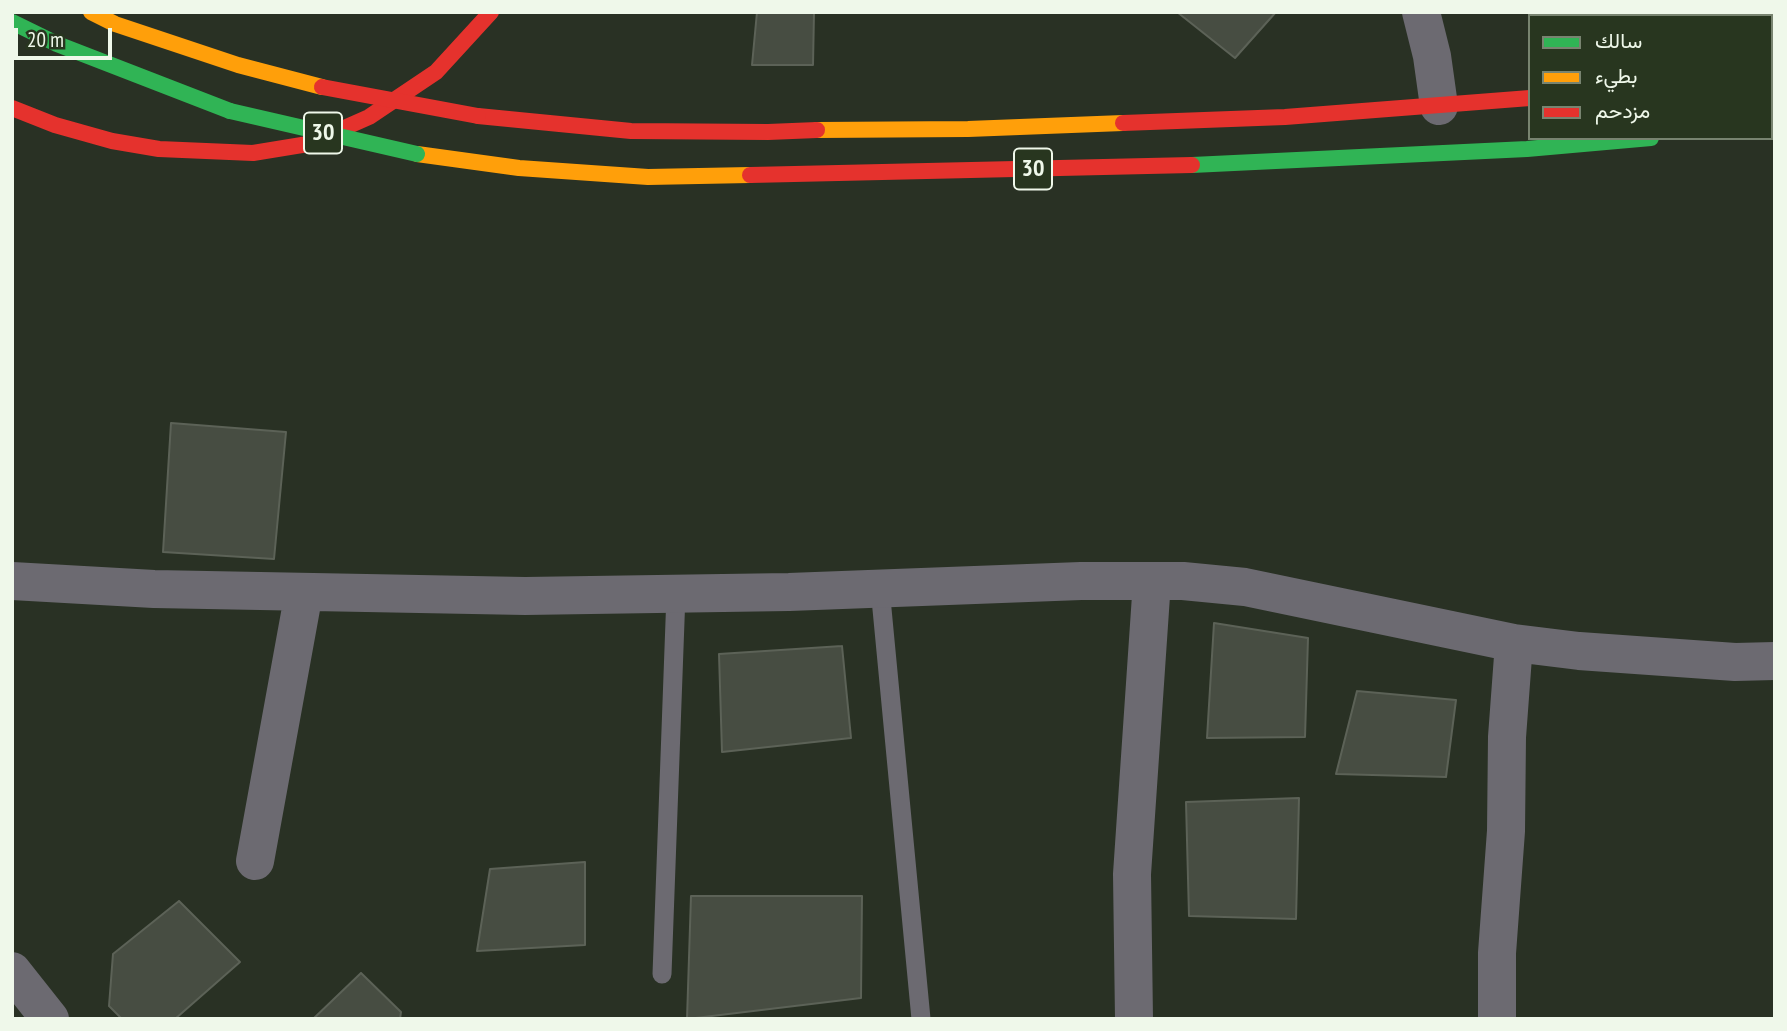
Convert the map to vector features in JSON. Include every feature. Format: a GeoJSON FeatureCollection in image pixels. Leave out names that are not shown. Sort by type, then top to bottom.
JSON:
{"type":"FeatureCollection","features":[{"type":"Feature","properties":{"kind":"main road","name":"30"},"geometry":{"type":"LineString","coordinates":[[91,12],[115,24],[238,65],[322,87],[478,116],[631,131],[968,129],[1285,117],[1528,98]]}},
{"type":"Feature","properties":{"kind":"main road"},"geometry":{"type":"LineString","coordinates":[[12,108],[55,125],[112,141],[159,149],[253,153],[308,144],[369,117],[436,72],[491,12]]}},
{"type":"Feature","properties":{"kind":"main road","name":"30"},"geometry":{"type":"LineString","coordinates":[[12,22],[57,44],[230,111],[417,154],[519,168],[648,177],[1134,168],[1527,149],[1628,140]]}},
{"type":"Feature","properties":{"kind":"street"},"geometry":{"type":"LineString","coordinates":[[1421,12],[1432,56],[1439,106]]}},
{"type":"Feature","properties":{"kind":"street"},"geometry":{"type":"LineString","coordinates":[[12,580],[154,589],[525,596],[676,594],[1081,580],[1183,581],[1245,587],[1514,643],[1579,651],[1735,662],[1775,661]]}},
{"type":"Feature","properties":{"kind":"street"},"geometry":{"type":"LineString","coordinates":[[1133,1019],[1132,874],[1152,581]]}},
{"type":"Feature","properties":{"kind":"street"},"geometry":{"type":"LineString","coordinates":[[255,861],[304,592]]}},
{"type":"Feature","properties":{"kind":"street"},"geometry":{"type":"LineString","coordinates":[[1497,1019],[1497,953],[1506,831],[1507,737],[1514,643]]}},
{"type":"Feature","properties":{"kind":"street"},"geometry":{"type":"LineString","coordinates":[[12,971],[51,1019]]}},
{"type":"Feature","properties":{"kind":"lane"},"geometry":{"type":"LineString","coordinates":[[880,588],[921,1019]]}},
{"type":"Feature","properties":{"kind":"lane"},"geometry":{"type":"LineString","coordinates":[[663,974],[676,594]]}},
{"type":"Feature","properties":{"kind":"building"},"geometry":{"type":"Polygon","coordinates":[[[757,12],[814,12],[813,65],[752,65],[757,12]]]}},
{"type":"Feature","properties":{"kind":"building"},"geometry":{"type":"Polygon","coordinates":[[[1177,12],[1276,12],[1235,58],[1177,12]]]}},
{"type":"Feature","properties":{"kind":"building"},"geometry":{"type":"Polygon","coordinates":[[[171,423],[286,432],[274,559],[163,552],[171,423]]]}},
{"type":"Feature","properties":{"kind":"building"},"geometry":{"type":"Polygon","coordinates":[[[1214,623],[1308,638],[1305,737],[1207,738],[1214,623]]]}},
{"type":"Feature","properties":{"kind":"building"},"geometry":{"type":"Polygon","coordinates":[[[842,646],[851,738],[722,752],[719,654],[842,646]]]}},
{"type":"Feature","properties":{"kind":"building"},"geometry":{"type":"Polygon","coordinates":[[[1357,691],[1456,700],[1446,777],[1336,774],[1357,691]]]}},
{"type":"Feature","properties":{"kind":"building"},"geometry":{"type":"Polygon","coordinates":[[[1299,798],[1296,919],[1189,916],[1186,802],[1299,798]]]}},
{"type":"Feature","properties":{"kind":"building"},"geometry":{"type":"Polygon","coordinates":[[[585,862],[585,945],[477,951],[490,869],[585,862]]]}},
{"type":"Feature","properties":{"kind":"building"},"geometry":{"type":"Polygon","coordinates":[[[691,896],[862,896],[861,998],[687,1019],[691,896]]]}},
{"type":"Feature","properties":{"kind":"building"},"geometry":{"type":"Polygon","coordinates":[[[179,901],[240,962],[175,1019],[122,1019],[109,1006],[113,954],[179,901]]]}},
{"type":"Feature","properties":{"kind":"building"},"geometry":{"type":"Polygon","coordinates":[[[361,973],[401,1012],[400,1019],[313,1019],[361,973]]]}},
{"type":"Feature","properties":{"kind":"traffic: fast"},"geometry":{"type":"LineString","coordinates":[[12,22],[57,44],[230,111]]}},
{"type":"Feature","properties":{"kind":"traffic: fast"},"geometry":{"type":"LineString","coordinates":[[230,111],[417,154]]}},
{"type":"Feature","properties":{"kind":"traffic: fast"},"geometry":{"type":"LineString","coordinates":[[1192,165],[1527,149],[1628,140]]}},
{"type":"Feature","properties":{"kind":"traffic: slow"},"geometry":{"type":"LineString","coordinates":[[91,12],[115,24],[238,65],[322,87]]}},
{"type":"Feature","properties":{"kind":"traffic: slow"},"geometry":{"type":"LineString","coordinates":[[817,130],[968,129],[1123,123]]}},
{"type":"Feature","properties":{"kind":"traffic: slow"},"geometry":{"type":"LineString","coordinates":[[417,154],[519,168],[648,177],[750,175]]}},
{"type":"Feature","properties":{"kind":"traffic: jam"},"geometry":{"type":"LineString","coordinates":[[12,108],[55,125],[112,141],[159,149],[253,153],[308,144],[369,117],[436,72],[491,12]]}},
{"type":"Feature","properties":{"kind":"traffic: jam"},"geometry":{"type":"LineString","coordinates":[[322,87],[478,116]]}},
{"type":"Feature","properties":{"kind":"traffic: jam"},"geometry":{"type":"LineString","coordinates":[[1123,123],[1285,117],[1528,98]]}},
{"type":"Feature","properties":{"kind":"traffic: jam"},"geometry":{"type":"LineString","coordinates":[[478,116],[631,131],[817,130]]}},
{"type":"Feature","properties":{"kind":"traffic: jam"},"geometry":{"type":"LineString","coordinates":[[750,175],[1192,165]]}}]}
